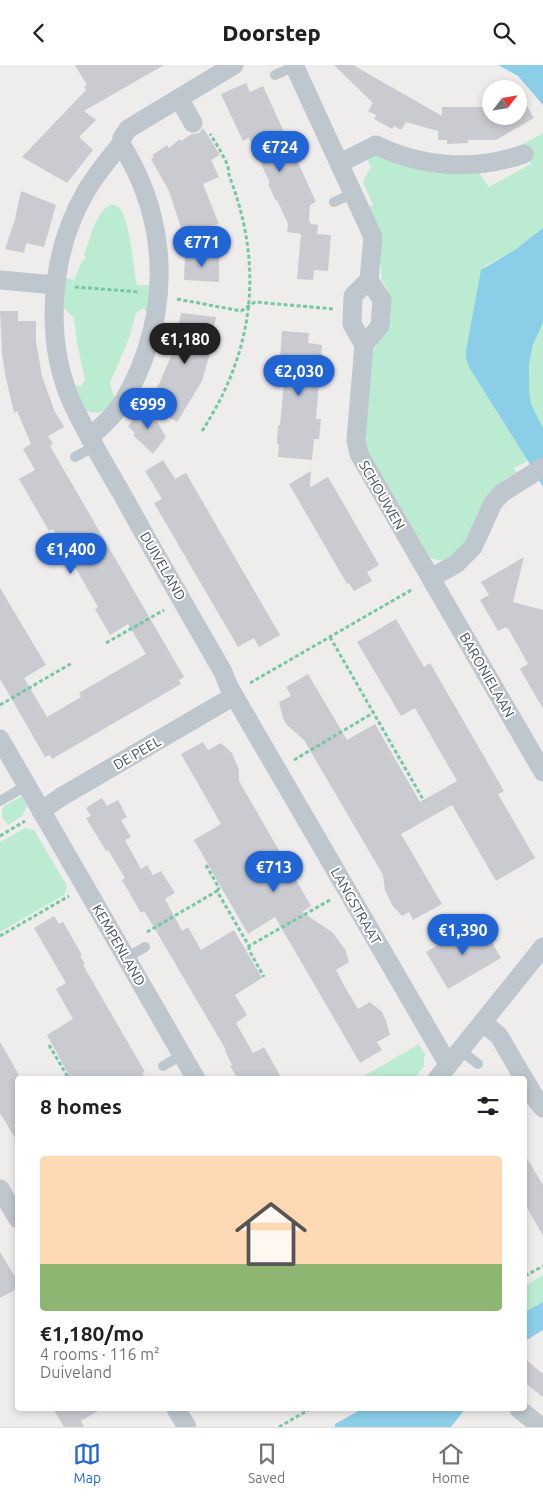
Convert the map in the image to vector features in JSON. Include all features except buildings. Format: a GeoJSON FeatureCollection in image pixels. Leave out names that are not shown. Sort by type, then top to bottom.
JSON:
{"type":"FeatureCollection","features":[{"type":"Feature","properties":{"kind":"street","name":"DUIVELAND"},"geometry":{"type":"LineString","coordinates":[[234,65],[128,129],[122,138],[121,144],[94,178],[78,206],[68,230],[54,285],[54,323],[60,363],[73,404],[92,441],[224,671],[228,687],[238,692]]}},
{"type":"Feature","properties":{"kind":"street"},"geometry":{"type":"LineString","coordinates":[[294,65],[354,193],[372,237],[369,280],[382,300],[382,309],[380,326],[364,345],[352,324],[353,296],[369,280]]}},
{"type":"Feature","properties":{"kind":"street"},"geometry":{"type":"LineString","coordinates":[[179,98],[201,128]]}},
{"type":"Feature","properties":{"kind":"street"},"geometry":{"type":"LineString","coordinates":[[92,441],[116,410],[136,376],[149,343],[157,304],[158,252],[153,216],[142,183],[121,144]]}},
{"type":"Feature","properties":{"kind":"street"},"geometry":{"type":"LineString","coordinates":[[340,163],[376,145],[417,161],[447,165],[489,163],[524,154]]}},
{"type":"Feature","properties":{"kind":"street"},"geometry":{"type":"LineString","coordinates":[[0,280],[54,285]]}},
{"type":"Feature","properties":{"kind":"street","name":"SCHOUWEN"},"geometry":{"type":"LineString","coordinates":[[364,345],[356,440],[357,449],[423,583]]}},
{"type":"Feature","properties":{"kind":"street"},"geometry":{"type":"LineString","coordinates":[[423,583],[464,557],[476,540],[493,503],[502,493],[543,467]]}},
{"type":"Feature","properties":{"kind":"street","name":"BARONIELAAN"},"geometry":{"type":"LineString","coordinates":[[423,583],[543,772]]}},
{"type":"Feature","properties":{"kind":"street","name":"DE PEEL"},"geometry":{"type":"LineString","coordinates":[[36,814],[61,797],[238,692]]}},
{"type":"Feature","properties":{"kind":"street","name":"LANGSTRAAT"},"geometry":{"type":"LineString","coordinates":[[238,692],[448,1064]]}},
{"type":"Feature","properties":{"kind":"street","name":"KEMPENLAND"},"geometry":{"type":"LineString","coordinates":[[0,739],[27,785],[36,814],[126,958],[194,1076]]}},
{"type":"Feature","properties":{"kind":"street"},"geometry":{"type":"LineString","coordinates":[[448,1064],[543,947]]}},
{"type":"Feature","properties":{"kind":"street"},"geometry":{"type":"LineString","coordinates":[[483,1023],[499,1036],[523,1076]]}},
{"type":"Feature","properties":{"kind":"street"},"geometry":{"type":"LineString","coordinates":[[527,1084],[543,1108]]}},
{"type":"Feature","properties":{"kind":"street"},"geometry":{"type":"LineString","coordinates":[[0,1189],[15,1214]]}},
{"type":"Feature","properties":{"kind":"street"},"geometry":{"type":"LineString","coordinates":[[177,1411],[187,1427]]}},
{"type":"Feature","properties":{"kind":"street"},"geometry":{"type":"LineString","coordinates":[[522,1411],[542,1427]]}},
{"type":"Feature","properties":{"kind":"lane"},"geometry":{"type":"LineString","coordinates":[[275,75],[294,65]]}},
{"type":"Feature","properties":{"kind":"lane"},"geometry":{"type":"LineString","coordinates":[[334,202],[354,193]]}},
{"type":"Feature","properties":{"kind":"lane"},"geometry":{"type":"LineString","coordinates":[[75,457],[92,441]]}},
{"type":"Feature","properties":{"kind":"lane"},"geometry":{"type":"LineString","coordinates":[[0,801],[27,785]]}},
{"type":"Feature","properties":{"kind":"lane"},"geometry":{"type":"LineString","coordinates":[[126,958],[145,947]]}},
{"type":"Feature","properties":{"kind":"lane"},"geometry":{"type":"LineString","coordinates":[[163,1066],[182,1055]]}},
{"type":"Feature","properties":{"kind":"lane"},"geometry":{"type":"LineString","coordinates":[[448,1064],[478,1064]]}},
{"type":"Feature","properties":{"kind":"path"},"geometry":{"type":"LineString","coordinates":[[201,128],[228,166],[228,174],[242,216],[249,258],[251,286],[242,342],[232,372],[218,404],[202,431]]}},
{"type":"Feature","properties":{"kind":"path"},"geometry":{"type":"LineString","coordinates":[[73,287],[143,292]]}},
{"type":"Feature","properties":{"kind":"path"},"geometry":{"type":"LineString","coordinates":[[172,298],[241,311],[255,302],[342,309]]}},
{"type":"Feature","properties":{"kind":"path"},"geometry":{"type":"LineString","coordinates":[[238,692],[423,583]]}},
{"type":"Feature","properties":{"kind":"path"},"geometry":{"type":"LineString","coordinates":[[405,594],[408,598]]}},
{"type":"Feature","properties":{"kind":"path"},"geometry":{"type":"LineString","coordinates":[[106,643],[164,610]]}},
{"type":"Feature","properties":{"kind":"path"},"geometry":{"type":"LineString","coordinates":[[330,637],[424,801]]}},
{"type":"Feature","properties":{"kind":"path"},"geometry":{"type":"LineString","coordinates":[[0,705],[72,663]]}},
{"type":"Feature","properties":{"kind":"path"},"geometry":{"type":"LineString","coordinates":[[295,759],[373,713]]}},
{"type":"Feature","properties":{"kind":"path"},"geometry":{"type":"LineString","coordinates":[[0,836],[36,814]]}},
{"type":"Feature","properties":{"kind":"path"},"geometry":{"type":"LineString","coordinates":[[206,865],[219,887],[217,891],[249,946],[248,950],[264,977]]}},
{"type":"Feature","properties":{"kind":"path"},"geometry":{"type":"LineString","coordinates":[[143,934],[217,891]]}},
{"type":"Feature","properties":{"kind":"path"},"geometry":{"type":"LineString","coordinates":[[0,936],[74,893]]}},
{"type":"Feature","properties":{"kind":"path"},"geometry":{"type":"LineString","coordinates":[[249,946],[327,901]]}},
{"type":"Feature","properties":{"kind":"path"},"geometry":{"type":"LineString","coordinates":[[49,1045],[67,1076]]}},
{"type":"Feature","properties":{"kind":"path"},"geometry":{"type":"LineString","coordinates":[[527,1275],[543,1266]]}},
{"type":"Feature","properties":{"kind":"path"},"geometry":{"type":"LineString","coordinates":[[279,1427],[307,1411]]}},
{"type":"Feature","properties":{"kind":"green space"},"geometry":{"type":"Polygon","coordinates":[[[543,133],[543,228],[516,249],[485,266],[470,369],[528,461],[514,468],[516,473],[496,486],[469,537],[451,557],[441,560],[430,557],[365,445],[372,353],[385,332],[388,290],[382,280],[380,261],[368,207],[373,205],[363,182],[371,167],[367,158],[378,155],[479,172],[489,187],[531,164],[521,145],[543,133]]]}},
{"type":"Feature","properties":{"kind":"green space"},"geometry":{"type":"Polygon","coordinates":[[[109,205],[118,207],[125,218],[137,285],[152,285],[148,313],[143,308],[136,313],[130,336],[110,383],[115,401],[102,412],[94,413],[85,410],[74,385],[81,386],[85,380],[74,318],[61,305],[63,277],[74,280],[82,261],[86,258],[84,255],[97,221],[109,205]]]}},
{"type":"Feature","properties":{"kind":"green space"},"geometry":{"type":"Polygon","coordinates":[[[543,322],[543,428],[532,406],[529,393],[529,372],[532,351],[543,322]]]}},
{"type":"Feature","properties":{"kind":"green space"},"geometry":{"type":"Polygon","coordinates":[[[22,796],[27,806],[22,816],[8,825],[2,817],[2,809],[22,796]]]}},
{"type":"Feature","properties":{"kind":"green space"},"geometry":{"type":"Polygon","coordinates":[[[25,828],[34,830],[67,886],[64,895],[0,932],[0,842],[25,828]]]}},
{"type":"Feature","properties":{"kind":"green space"},"geometry":{"type":"Polygon","coordinates":[[[419,1044],[426,1056],[424,1056],[424,1066],[416,1076],[364,1076],[419,1044]]]}},
{"type":"Feature","properties":{"kind":"green space"},"geometry":{"type":"Polygon","coordinates":[[[543,1275],[543,1302],[527,1311],[527,1285],[543,1275]]]}},
{"type":"Feature","properties":{"kind":"water"},"geometry":{"type":"Polygon","coordinates":[[[498,65],[543,65],[543,105],[528,88],[528,80],[521,80],[518,76],[498,65]]]}},
{"type":"Feature","properties":{"kind":"water"},"geometry":{"type":"Polygon","coordinates":[[[543,228],[543,322],[533,345],[529,364],[529,390],[531,404],[543,428],[543,487],[470,369],[466,359],[466,351],[481,270],[516,249],[543,228]]]}},
{"type":"Feature","properties":{"kind":"water"},"geometry":{"type":"Polygon","coordinates":[[[543,1302],[543,1330],[527,1340],[527,1311],[543,1302]]]}},
{"type":"Feature","properties":{"kind":"water"},"geometry":{"type":"Polygon","coordinates":[[[358,1411],[463,1411],[451,1427],[335,1427],[335,1424],[358,1411]]]}}]}
